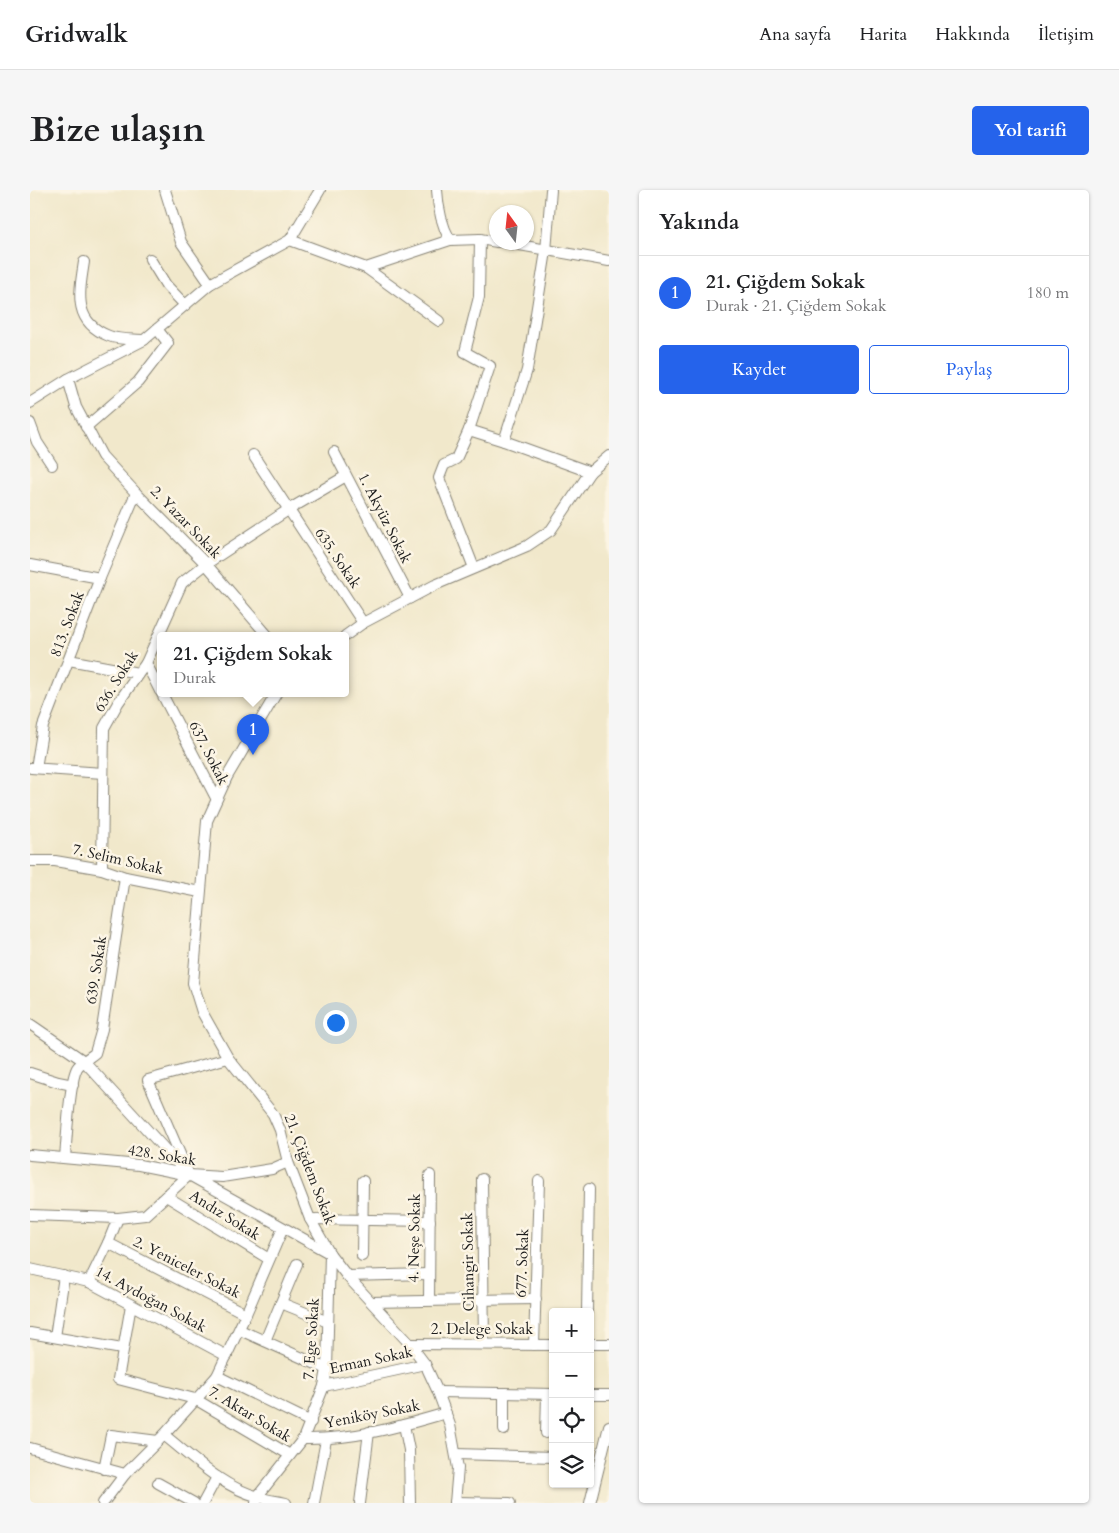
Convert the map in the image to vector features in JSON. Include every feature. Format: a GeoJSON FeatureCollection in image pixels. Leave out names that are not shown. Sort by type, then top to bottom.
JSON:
{"type":"FeatureCollection","features":[{"type":"Feature","properties":{"kind":"street"},"geometry":{"type":"LineString","coordinates":[[165,190],[181,242],[210,284]]}},
{"type":"Feature","properties":{"kind":"street"},"geometry":{"type":"LineString","coordinates":[[30,403],[68,379],[144,340],[210,284],[290,240],[320,190]]}},
{"type":"Feature","properties":{"kind":"street"},"geometry":{"type":"LineString","coordinates":[[437,190],[438,210],[450,240]]}},
{"type":"Feature","properties":{"kind":"street"},"geometry":{"type":"LineString","coordinates":[[504,442],[527,370],[546,251],[551,190]]}},
{"type":"Feature","properties":{"kind":"street"},"geometry":{"type":"LineString","coordinates":[[366,268],[450,240],[480,238],[489,240]]}},
{"type":"Feature","properties":{"kind":"street"},"geometry":{"type":"LineString","coordinates":[[474,568],[439,478],[444,465],[456,459],[469,430],[490,366],[465,352],[479,297],[480,238]]}},
{"type":"Feature","properties":{"kind":"street"},"geometry":{"type":"LineString","coordinates":[[290,240],[366,268],[439,321]]}},
{"type":"Feature","properties":{"kind":"street"},"geometry":{"type":"LineString","coordinates":[[534,249],[609,261]]}},
{"type":"Feature","properties":{"kind":"street"},"geometry":{"type":"LineString","coordinates":[[150,259],[166,285],[185,305]]}},
{"type":"Feature","properties":{"kind":"street"},"geometry":{"type":"LineString","coordinates":[[84,262],[80,289],[82,313],[92,327],[110,336],[144,340]]}},
{"type":"Feature","properties":{"kind":"street"},"geometry":{"type":"LineString","coordinates":[[86,427],[138,382],[168,343],[157,329]]}},
{"type":"Feature","properties":{"kind":"street","name":"2. Yazar Sokak"},"geometry":{"type":"LineString","coordinates":[[68,379],[76,407],[102,456],[206,564],[265,632]]}},
{"type":"Feature","properties":{"kind":"street"},"geometry":{"type":"LineString","coordinates":[[30,423],[37,442],[52,465]]}},
{"type":"Feature","properties":{"kind":"street"},"geometry":{"type":"LineString","coordinates":[[469,430],[590,472]]}},
{"type":"Feature","properties":{"kind":"street","name":"1. Akyüz Sokak"},"geometry":{"type":"LineString","coordinates":[[334,452],[410,598]]}},
{"type":"Feature","properties":{"kind":"street","name":"635. Sokak"},"geometry":{"type":"LineString","coordinates":[[253,455],[363,623]]}},
{"type":"Feature","properties":{"kind":"street"},"geometry":{"type":"LineString","coordinates":[[349,633],[363,623],[435,585],[527,546],[551,530],[590,472],[609,456]]}},
{"type":"Feature","properties":{"kind":"street"},"geometry":{"type":"LineString","coordinates":[[288,510],[346,476]]}},
{"type":"Feature","properties":{"kind":"street","name":"813. Sokak"},"geometry":{"type":"LineString","coordinates":[[33,768],[43,726],[100,578],[136,493]]}},
{"type":"Feature","properties":{"kind":"street","name":"636. Sokak"},"geometry":{"type":"LineString","coordinates":[[160,632],[182,583],[206,564],[288,510]]}},
{"type":"Feature","properties":{"kind":"street"},"geometry":{"type":"LineString","coordinates":[[30,565],[100,578]]}},
{"type":"Feature","properties":{"kind":"street","name":"636. Sokak"},"geometry":{"type":"LineString","coordinates":[[102,869],[104,728],[146,663],[157,639]]}},
{"type":"Feature","properties":{"kind":"street"},"geometry":{"type":"LineString","coordinates":[[69,660],[138,673]]}},
{"type":"Feature","properties":{"kind":"street","name":"637. Sokak"},"geometry":{"type":"LineString","coordinates":[[146,663],[157,684]]}},
{"type":"Feature","properties":{"kind":"street","name":"637. Sokak"},"geometry":{"type":"LineString","coordinates":[[164,697],[216,798]]}},
{"type":"Feature","properties":{"kind":"street","name":"21. Çiğdem Sokak"},"geometry":{"type":"LineString","coordinates":[[274,697],[216,798],[207,820],[192,983],[202,1012],[228,1058],[273,1114],[280,1130],[288,1162],[310,1218],[330,1254],[347,1276],[410,1344],[425,1364],[446,1413],[456,1454],[458,1468],[455,1502]]}},
{"type":"Feature","properties":{"kind":"street"},"geometry":{"type":"LineString","coordinates":[[33,768],[103,773]]}},
{"type":"Feature","properties":{"kind":"street","name":"7. Selim Sokak"},"geometry":{"type":"LineString","coordinates":[[30,861],[55,861],[102,869],[125,877],[200,892]]}},
{"type":"Feature","properties":{"kind":"street","name":"639. Sokak"},"geometry":{"type":"LineString","coordinates":[[64,1157],[73,1085],[77,1069],[95,1053],[102,1030],[125,877]]}},
{"type":"Feature","properties":{"kind":"street"},"geometry":{"type":"LineString","coordinates":[[30,1024],[84,1061],[189,1175],[330,1254]]}},
{"type":"Feature","properties":{"kind":"street"},"geometry":{"type":"LineString","coordinates":[[189,1175],[148,1080],[228,1058]]}},
{"type":"Feature","properties":{"kind":"street"},"geometry":{"type":"LineString","coordinates":[[30,1072],[73,1085]]}},
{"type":"Feature","properties":{"kind":"street","name":"428. Sokak"},"geometry":{"type":"LineString","coordinates":[[30,1155],[139,1165],[189,1175],[222,1177],[272,1169],[288,1162]]}},
{"type":"Feature","properties":{"kind":"street"},"geometry":{"type":"LineString","coordinates":[[30,1215],[118,1218],[145,1215],[189,1175]]}},
{"type":"Feature","properties":{"kind":"street","name":"4. Neşe Sokak"},"geometry":{"type":"LineString","coordinates":[[429,1300],[430,1175]]}},
{"type":"Feature","properties":{"kind":"street","name":"Cihangir Sokak"},"geometry":{"type":"LineString","coordinates":[[482,1179],[484,1344]]}},
{"type":"Feature","properties":{"kind":"street","name":"677. Sokak"},"geometry":{"type":"LineString","coordinates":[[534,1345],[539,1181]]}},
{"type":"Feature","properties":{"kind":"street"},"geometry":{"type":"LineString","coordinates":[[362,1256],[363,1182]]}},
{"type":"Feature","properties":{"kind":"street"},"geometry":{"type":"LineString","coordinates":[[587,1308],[588,1189]]}},
{"type":"Feature","properties":{"kind":"street","name":"Andız Sokak"},"geometry":{"type":"LineString","coordinates":[[166,1196],[269,1260]]}},
{"type":"Feature","properties":{"kind":"street"},"geometry":{"type":"LineString","coordinates":[[88,1282],[108,1243],[118,1218]]}},
{"type":"Feature","properties":{"kind":"street"},"geometry":{"type":"LineString","coordinates":[[310,1218],[430,1221]]}},
{"type":"Feature","properties":{"kind":"street","name":"Andız Sokak"},"geometry":{"type":"LineString","coordinates":[[246,1314],[283,1228]]}},
{"type":"Feature","properties":{"kind":"street","name":"2. Yeniceler Sokak"},"geometry":{"type":"LineString","coordinates":[[103,1503],[125,1474],[161,1438],[217,1376],[246,1314],[108,1243]]}},
{"type":"Feature","properties":{"kind":"street","name":"7. Ege Sokak"},"geometry":{"type":"LineString","coordinates":[[256,1500],[303,1439],[324,1386],[327,1369],[330,1254]]}},
{"type":"Feature","properties":{"kind":"street"},"geometry":{"type":"LineString","coordinates":[[265,1341],[297,1264]]}},
{"type":"Feature","properties":{"kind":"street","name":"14. Aydoğan Sokak"},"geometry":{"type":"LineString","coordinates":[[30,1268],[88,1282],[227,1356]]}},
{"type":"Feature","properties":{"kind":"street"},"geometry":{"type":"LineString","coordinates":[[347,1276],[429,1274]]}},
{"type":"Feature","properties":{"kind":"street"},"geometry":{"type":"LineString","coordinates":[[56,1337],[64,1276]]}},
{"type":"Feature","properties":{"kind":"street"},"geometry":{"type":"LineString","coordinates":[[372,1302],[536,1299]]}},
{"type":"Feature","properties":{"kind":"street"},"geometry":{"type":"LineString","coordinates":[[281,1303],[328,1322]]}},
{"type":"Feature","properties":{"kind":"street"},"geometry":{"type":"LineString","coordinates":[[30,1333],[122,1350],[131,1305]]}},
{"type":"Feature","properties":{"kind":"street","name":"Erman Sokak"},"geometry":{"type":"LineString","coordinates":[[240,1330],[327,1369]]}},
{"type":"Feature","properties":{"kind":"street","name":"2. Delege Sokak"},"geometry":{"type":"LineString","coordinates":[[410,1344],[549,1345]]}},
{"type":"Feature","properties":{"kind":"street"},"geometry":{"type":"LineString","coordinates":[[594,1344],[609,1344]]}},
{"type":"Feature","properties":{"kind":"street","name":"7. Aktar Sokak"},"geometry":{"type":"LineString","coordinates":[[122,1350],[118,1379],[196,1399],[290,1455]]}},
{"type":"Feature","properties":{"kind":"street","name":"Erman Sokak"},"geometry":{"type":"LineString","coordinates":[[324,1386],[425,1364]]}},
{"type":"Feature","properties":{"kind":"street"},"geometry":{"type":"LineString","coordinates":[[217,1376],[311,1422]]}},
{"type":"Feature","properties":{"kind":"street","name":"Yeniköy Sokak"},"geometry":{"type":"LineString","coordinates":[[438,1392],[549,1394]]}},
{"type":"Feature","properties":{"kind":"street"},"geometry":{"type":"LineString","coordinates":[[504,1393],[504,1430]]}},
{"type":"Feature","properties":{"kind":"street"},"geometry":{"type":"LineString","coordinates":[[594,1395],[609,1395]]}},
{"type":"Feature","properties":{"kind":"street"},"geometry":{"type":"LineString","coordinates":[[546,1433],[550,1398]]}},
{"type":"Feature","properties":{"kind":"street","name":"Yeniköy Sokak"},"geometry":{"type":"LineString","coordinates":[[303,1439],[326,1440],[404,1425],[446,1413]]}},
{"type":"Feature","properties":{"kind":"street"},"geometry":{"type":"LineString","coordinates":[[404,1425],[409,1450],[410,1503]]}},
{"type":"Feature","properties":{"kind":"street"},"geometry":{"type":"LineString","coordinates":[[590,1503],[595,1459],[609,1426]]}},
{"type":"Feature","properties":{"kind":"street"},"geometry":{"type":"LineString","coordinates":[[360,1503],[369,1432]]}},
{"type":"Feature","properties":{"kind":"street"},"geometry":{"type":"LineString","coordinates":[[104,1469],[111,1435],[161,1438],[217,1477],[256,1500],[286,1503]]}},
{"type":"Feature","properties":{"kind":"street"},"geometry":{"type":"LineString","coordinates":[[314,1503],[326,1440]]}},
{"type":"Feature","properties":{"kind":"street"},"geometry":{"type":"LineString","coordinates":[[30,1448],[125,1474]]}},
{"type":"Feature","properties":{"kind":"street"},"geometry":{"type":"LineString","coordinates":[[456,1454],[549,1457]]}},
{"type":"Feature","properties":{"kind":"street"},"geometry":{"type":"LineString","coordinates":[[204,1503],[217,1477]]}},
{"type":"Feature","properties":{"kind":"street"},"geometry":{"type":"LineString","coordinates":[[158,1483],[194,1503]]}},
{"type":"Feature","properties":{"kind":"street"},"geometry":{"type":"LineString","coordinates":[[455,1502],[510,1503]]}},
{"type":"Feature","properties":{"kind":"place","name":"21. Çiğdem Sokak"},"geometry":{"type":"Point","coordinates":[253,755]}}]}
